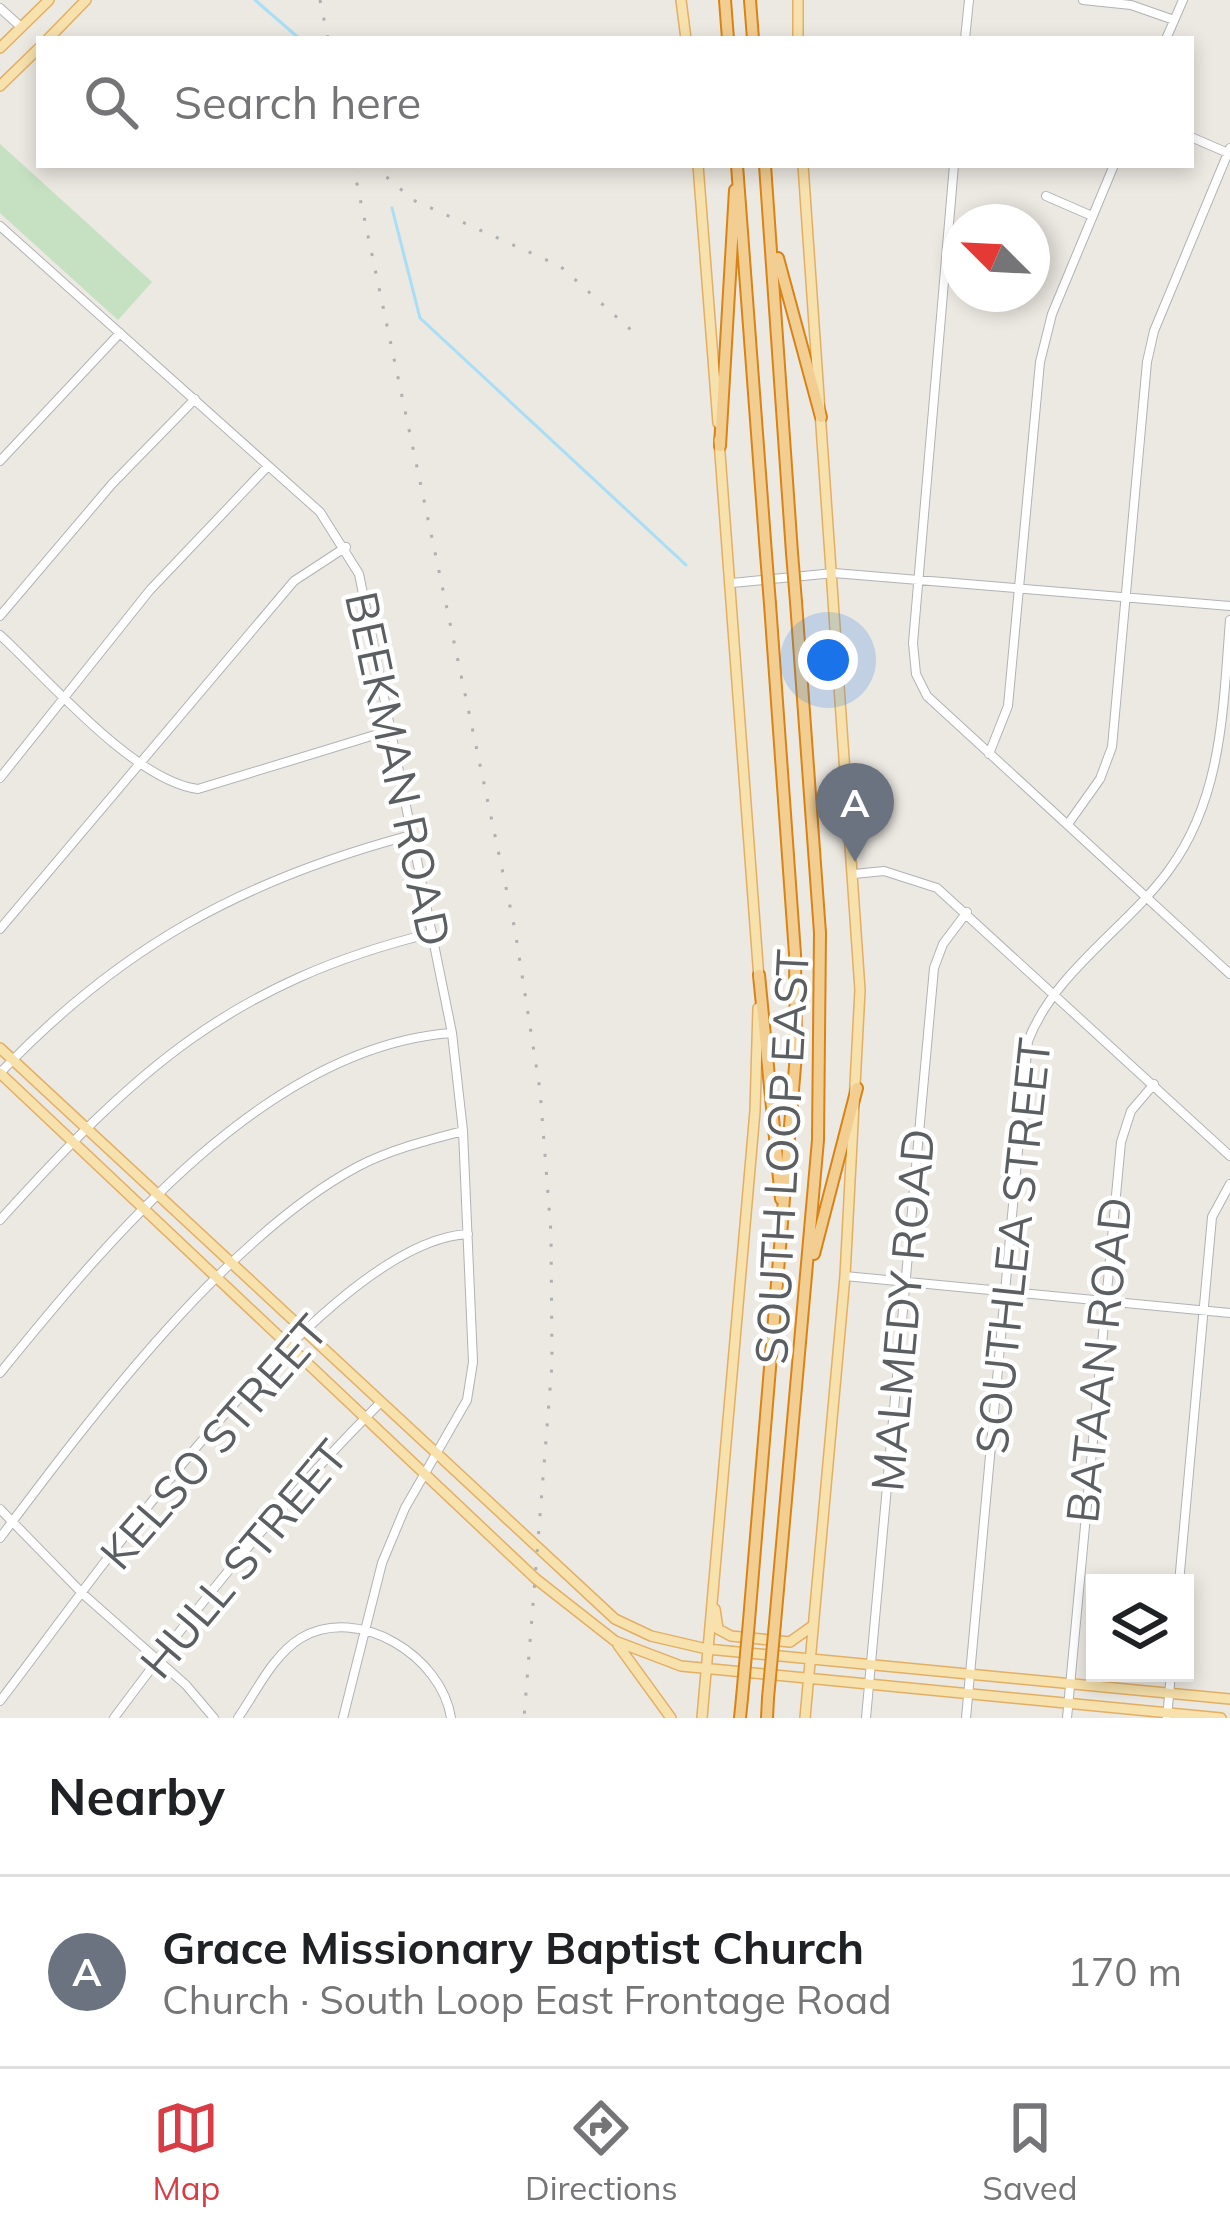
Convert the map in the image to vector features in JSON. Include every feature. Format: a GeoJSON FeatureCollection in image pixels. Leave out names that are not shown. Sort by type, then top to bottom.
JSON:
{"type":"FeatureCollection","features":[{"type":"Feature","properties":{"kind":"highway"},"geometry":{"type":"LineString","coordinates":[[725,0],[728,36]]}},
{"type":"Feature","properties":{"kind":"highway"},"geometry":{"type":"LineString","coordinates":[[750,0],[753,36]]}},
{"type":"Feature","properties":{"kind":"highway","name":"SOUTH LOOP EAST"},"geometry":{"type":"LineString","coordinates":[[765,168],[821,981],[818,1140],[766,1718]]}},
{"type":"Feature","properties":{"kind":"highway"},"geometry":{"type":"LineString","coordinates":[[720,446],[730,219],[737,170]]}},
{"type":"Feature","properties":{"kind":"highway","name":"SOUTH LOOP EAST"},"geometry":{"type":"LineString","coordinates":[[737,170],[796,954],[796,1054],[784,1240],[740,1718]]}},
{"type":"Feature","properties":{"kind":"highway"},"geometry":{"type":"LineString","coordinates":[[771,233],[820,417]]}},
{"type":"Feature","properties":{"kind":"highway"},"geometry":{"type":"LineString","coordinates":[[759,975],[777,1119],[784,1240]]}},
{"type":"Feature","properties":{"kind":"highway"},"geometry":{"type":"LineString","coordinates":[[805,1286],[857,1088]]}},
{"type":"Feature","properties":{"kind":"main road"},"geometry":{"type":"LineString","coordinates":[[0,48],[49,0]]}},
{"type":"Feature","properties":{"kind":"main road"},"geometry":{"type":"LineString","coordinates":[[51,36],[86,0]]}},
{"type":"Feature","properties":{"kind":"main road"},"geometry":{"type":"LineString","coordinates":[[681,0],[686,36]]}},
{"type":"Feature","properties":{"kind":"main road"},"geometry":{"type":"LineString","coordinates":[[798,0],[798,36]]}},
{"type":"Feature","properties":{"kind":"main road"},"geometry":{"type":"LineString","coordinates":[[0,86],[36,51]]}},
{"type":"Feature","properties":{"kind":"main road"},"geometry":{"type":"LineString","coordinates":[[698,168],[759,975],[755,1111],[702,1718]]}},
{"type":"Feature","properties":{"kind":"main road"},"geometry":{"type":"LineString","coordinates":[[803,168],[854,874],[857,1088],[805,1718]]}},
{"type":"Feature","properties":{"kind":"main road"},"geometry":{"type":"LineString","coordinates":[[0,1048],[580,1593],[615,1619],[651,1636],[707,1649],[1230,1699]]}},
{"type":"Feature","properties":{"kind":"main road"},"geometry":{"type":"LineString","coordinates":[[0,1073],[568,1608],[615,1641],[706,1670],[1221,1718]]}},
{"type":"Feature","properties":{"kind":"main road"},"geometry":{"type":"LineString","coordinates":[[718,1532],[718,1629],[731,1636],[790,1642],[813,1623]]}},
{"type":"Feature","properties":{"kind":"main road"},"geometry":{"type":"LineString","coordinates":[[519,1562],[532,1547]]}},
{"type":"Feature","properties":{"kind":"main road"},"geometry":{"type":"LineString","coordinates":[[568,1608],[580,1593]]}},
{"type":"Feature","properties":{"kind":"main road"},"geometry":{"type":"LineString","coordinates":[[615,1641],[671,1718]]}},
{"type":"Feature","properties":{"kind":"street"},"geometry":{"type":"LineString","coordinates":[[965,36],[969,0]]}},
{"type":"Feature","properties":{"kind":"street"},"geometry":{"type":"LineString","coordinates":[[1083,0],[1131,5],[1174,20]]}},
{"type":"Feature","properties":{"kind":"street"},"geometry":{"type":"LineString","coordinates":[[1167,36],[1183,0]]}},
{"type":"Feature","properties":{"kind":"street"},"geometry":{"type":"LineString","coordinates":[[0,8],[21,28]]}},
{"type":"Feature","properties":{"kind":"street"},"geometry":{"type":"LineString","coordinates":[[1068,824],[1100,778],[1112,747],[1154,331],[1229,151],[1194,138]]}},
{"type":"Feature","properties":{"kind":"street"},"geometry":{"type":"LineString","coordinates":[[954,168],[914,658],[927,696],[1228,969]]}},
{"type":"Feature","properties":{"kind":"street"},"geometry":{"type":"LineString","coordinates":[[989,754],[1008,706],[1040,362],[1052,314],[1113,168]]}},
{"type":"Feature","properties":{"kind":"street"},"geometry":{"type":"LineString","coordinates":[[1046,196],[1092,217]]}},
{"type":"Feature","properties":{"kind":"street","name":"BEEKMAN ROAD"},"geometry":{"type":"LineString","coordinates":[[0,226],[320,512],[359,574],[452,1033],[463,1132],[473,1362],[466,1400],[424,1473],[382,1563],[343,1718]]}},
{"type":"Feature","properties":{"kind":"street"},"geometry":{"type":"LineString","coordinates":[[0,461],[120,333]]}},
{"type":"Feature","properties":{"kind":"street"},"geometry":{"type":"LineString","coordinates":[[0,616],[112,484],[195,399]]}},
{"type":"Feature","properties":{"kind":"street"},"geometry":{"type":"LineString","coordinates":[[0,778],[150,590],[268,466]]}},
{"type":"Feature","properties":{"kind":"street"},"geometry":{"type":"LineString","coordinates":[[0,929],[294,581],[346,547]]}},
{"type":"Feature","properties":{"kind":"street"},"geometry":{"type":"LineString","coordinates":[[732,583],[834,573],[1230,606]]}},
{"type":"Feature","properties":{"kind":"street","name":"SOUTHLEA STREET"},"geometry":{"type":"LineString","coordinates":[[966,1718],[1028,1041],[1055,993],[1146,896],[1191,836],[1212,783],[1230,620]]}},
{"type":"Feature","properties":{"kind":"street"},"geometry":{"type":"LineString","coordinates":[[0,634],[140,763],[176,786],[198,789],[391,730]]}},
{"type":"Feature","properties":{"kind":"street"},"geometry":{"type":"LineString","coordinates":[[0,1073],[91,986],[207,909],[336,855],[411,835]]}},
{"type":"Feature","properties":{"kind":"street"},"geometry":{"type":"LineString","coordinates":[[854,874],[884,871],[937,888],[1230,1156]]}},
{"type":"Feature","properties":{"kind":"street","name":"MALMEDY ROAD"},"geometry":{"type":"LineString","coordinates":[[866,1718],[934,968],[943,944],[967,912]]}},
{"type":"Feature","properties":{"kind":"street"},"geometry":{"type":"LineString","coordinates":[[0,1220],[86,1127],[179,1043],[329,962],[433,933]]}},
{"type":"Feature","properties":{"kind":"street"},"geometry":{"type":"LineString","coordinates":[[0,1372],[60,1299],[158,1197],[235,1127],[292,1088],[358,1057],[452,1033]]}},
{"type":"Feature","properties":{"kind":"street","name":"BATAAN ROAD"},"geometry":{"type":"LineString","coordinates":[[1067,1718],[1121,1142],[1131,1111],[1154,1084]]}},
{"type":"Feature","properties":{"kind":"street"},"geometry":{"type":"LineString","coordinates":[[0,1538],[115,1391],[218,1279],[289,1213],[361,1165],[463,1132]]}},
{"type":"Feature","properties":{"kind":"street"},"geometry":{"type":"LineString","coordinates":[[1180,1574],[1212,1217],[1230,1184]]}},
{"type":"Feature","properties":{"kind":"street","name":"KELSO STREET"},"geometry":{"type":"LineString","coordinates":[[0,1701],[176,1474],[304,1333],[355,1287],[420,1247],[468,1234]]}},
{"type":"Feature","properties":{"kind":"street"},"geometry":{"type":"LineString","coordinates":[[845,1276],[1230,1313]]}},
{"type":"Feature","properties":{"kind":"street","name":"HULL STREET"},"geometry":{"type":"LineString","coordinates":[[113,1718],[262,1526],[380,1403]]}},
{"type":"Feature","properties":{"kind":"street"},"geometry":{"type":"LineString","coordinates":[[0,1509],[214,1718]]}},
{"type":"Feature","properties":{"kind":"street"},"geometry":{"type":"LineString","coordinates":[[238,1718],[282,1654],[304,1636],[328,1630],[364,1632],[403,1646],[425,1664],[444,1690],[452,1718]]}},
{"type":"Feature","properties":{"kind":"street"},"geometry":{"type":"LineString","coordinates":[[1167,1716],[1171,1682]]}},
{"type":"Feature","properties":{"kind":"green space"},"geometry":{"type":"Polygon","coordinates":[[[0,144],[152,282],[118,320],[0,213],[0,144]]]}},
{"type":"Feature","properties":{"kind":"waterway"},"geometry":{"type":"LineString","coordinates":[[255,0],[297,36]]}},
{"type":"Feature","properties":{"kind":"waterway"},"geometry":{"type":"LineString","coordinates":[[392,208],[420,318],[686,565]]}},
{"type":"Feature","properties":{"kind":"railway"},"geometry":{"type":"LineString","coordinates":[[320,0],[327,36]]}},
{"type":"Feature","properties":{"kind":"railway"},"geometry":{"type":"LineString","coordinates":[[354,168],[515,930],[540,1090],[551,1233],[552,1364],[524,1718]]}},
{"type":"Feature","properties":{"kind":"railway"},"geometry":{"type":"LineString","coordinates":[[376,168],[413,200],[560,266],[641,339]]}},
{"type":"Feature","properties":{"kind":"place","name":"Grace Missionary Baptist Church"},"geometry":{"type":"Point","coordinates":[855,862]}}]}
